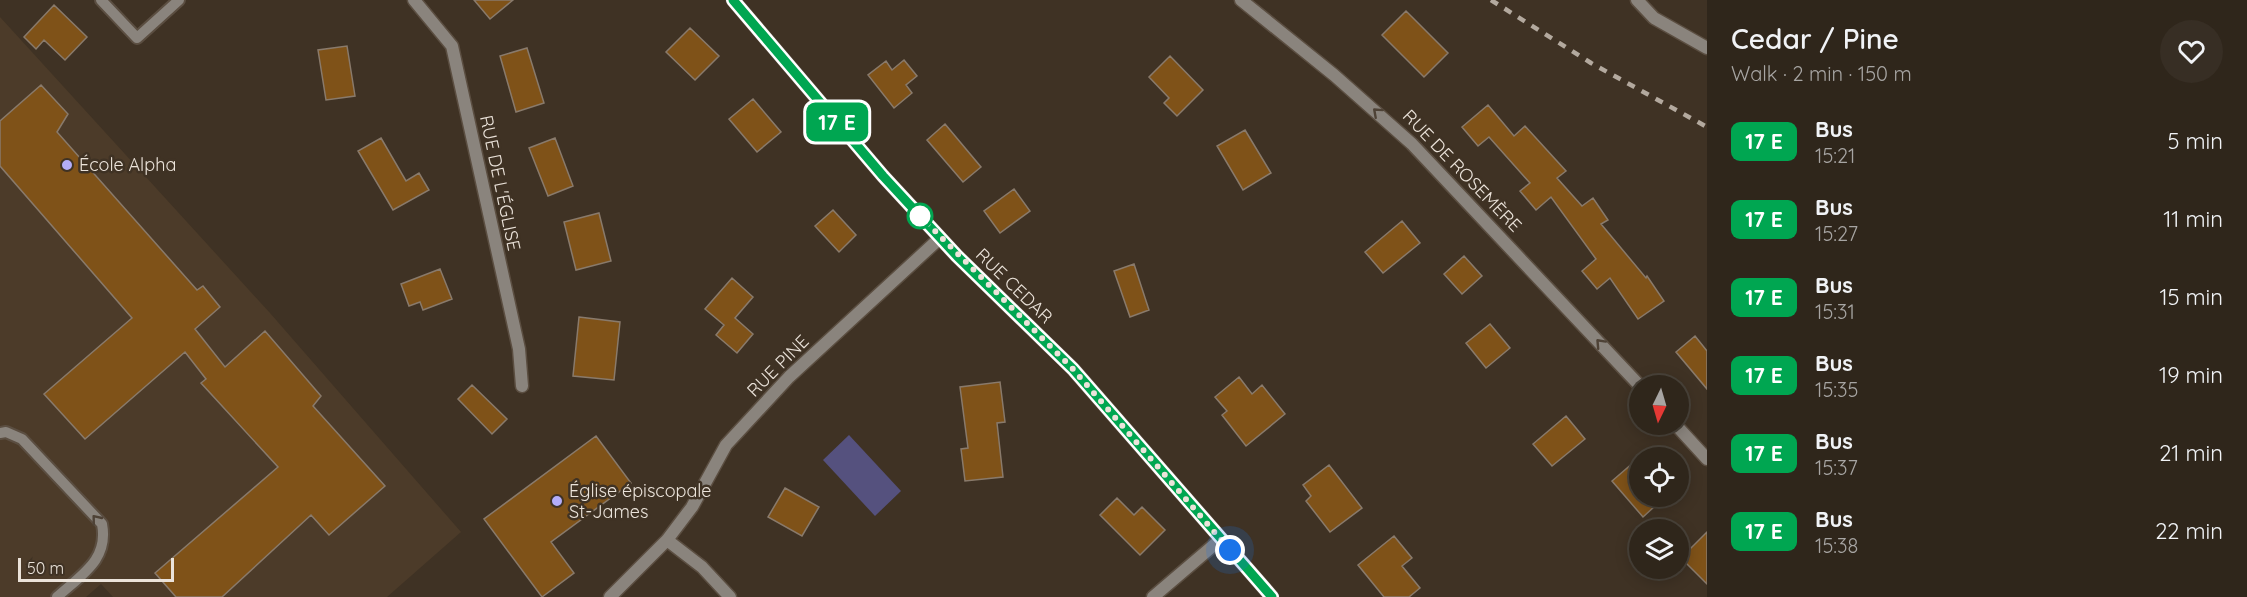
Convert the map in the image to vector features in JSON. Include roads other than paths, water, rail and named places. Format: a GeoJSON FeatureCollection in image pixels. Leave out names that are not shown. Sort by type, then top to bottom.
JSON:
{"type":"FeatureCollection","features":[{"type":"Feature","properties":{"kind":"street","name":"RUE DE L'ÉGLISE"},"geometry":{"type":"LineString","coordinates":[[414,0],[452,46],[519,349],[522,386]]}},
{"type":"Feature","properties":{"kind":"street","name":"RUE CEDAR"},"geometry":{"type":"LineString","coordinates":[[733,0],[883,176],[940,238],[1073,369],[1272,597]]}},
{"type":"Feature","properties":{"kind":"street","name":"RUE DE ROSEMÈRE"},"geometry":{"type":"LineString","coordinates":[[1241,0],[1356,93],[1413,144],[1630,375]]}},
{"type":"Feature","properties":{"kind":"street"},"geometry":{"type":"LineString","coordinates":[[1637,0],[1654,18],[1707,48]]}},
{"type":"Feature","properties":{"kind":"street","name":"RUE PINE"},"geometry":{"type":"LineString","coordinates":[[610,597],[667,540],[692,507],[726,445],[789,377],[940,238]]}},
{"type":"Feature","properties":{"kind":"street"},"geometry":{"type":"LineString","coordinates":[[1685,435],[1707,459]]}},
{"type":"Feature","properties":{"kind":"street"},"geometry":{"type":"LineString","coordinates":[[1153,597],[1221,539]]}},
{"type":"Feature","properties":{"kind":"street"},"geometry":{"type":"LineString","coordinates":[[667,540],[702,567],[730,597]]}},
{"type":"Feature","properties":{"kind":"lane"},"geometry":{"type":"LineString","coordinates":[[101,0],[137,38],[179,0]]}},
{"type":"Feature","properties":{"kind":"lane"},"geometry":{"type":"LineString","coordinates":[[0,433],[6,432],[22,439],[102,524],[106,541],[98,558],[57,597]]}},
{"type":"Feature","properties":{"kind":"railway"},"geometry":{"type":"LineString","coordinates":[[1491,0],[1591,63],[1707,127]]}},
{"type":"Feature","properties":{"kind":"place","name":"École Alpha"},"geometry":{"type":"Point","coordinates":[67,165]}},
{"type":"Feature","properties":{"kind":"place","name":"Église épiscopale St-James"},"geometry":{"type":"Point","coordinates":[557,501]}}]}
